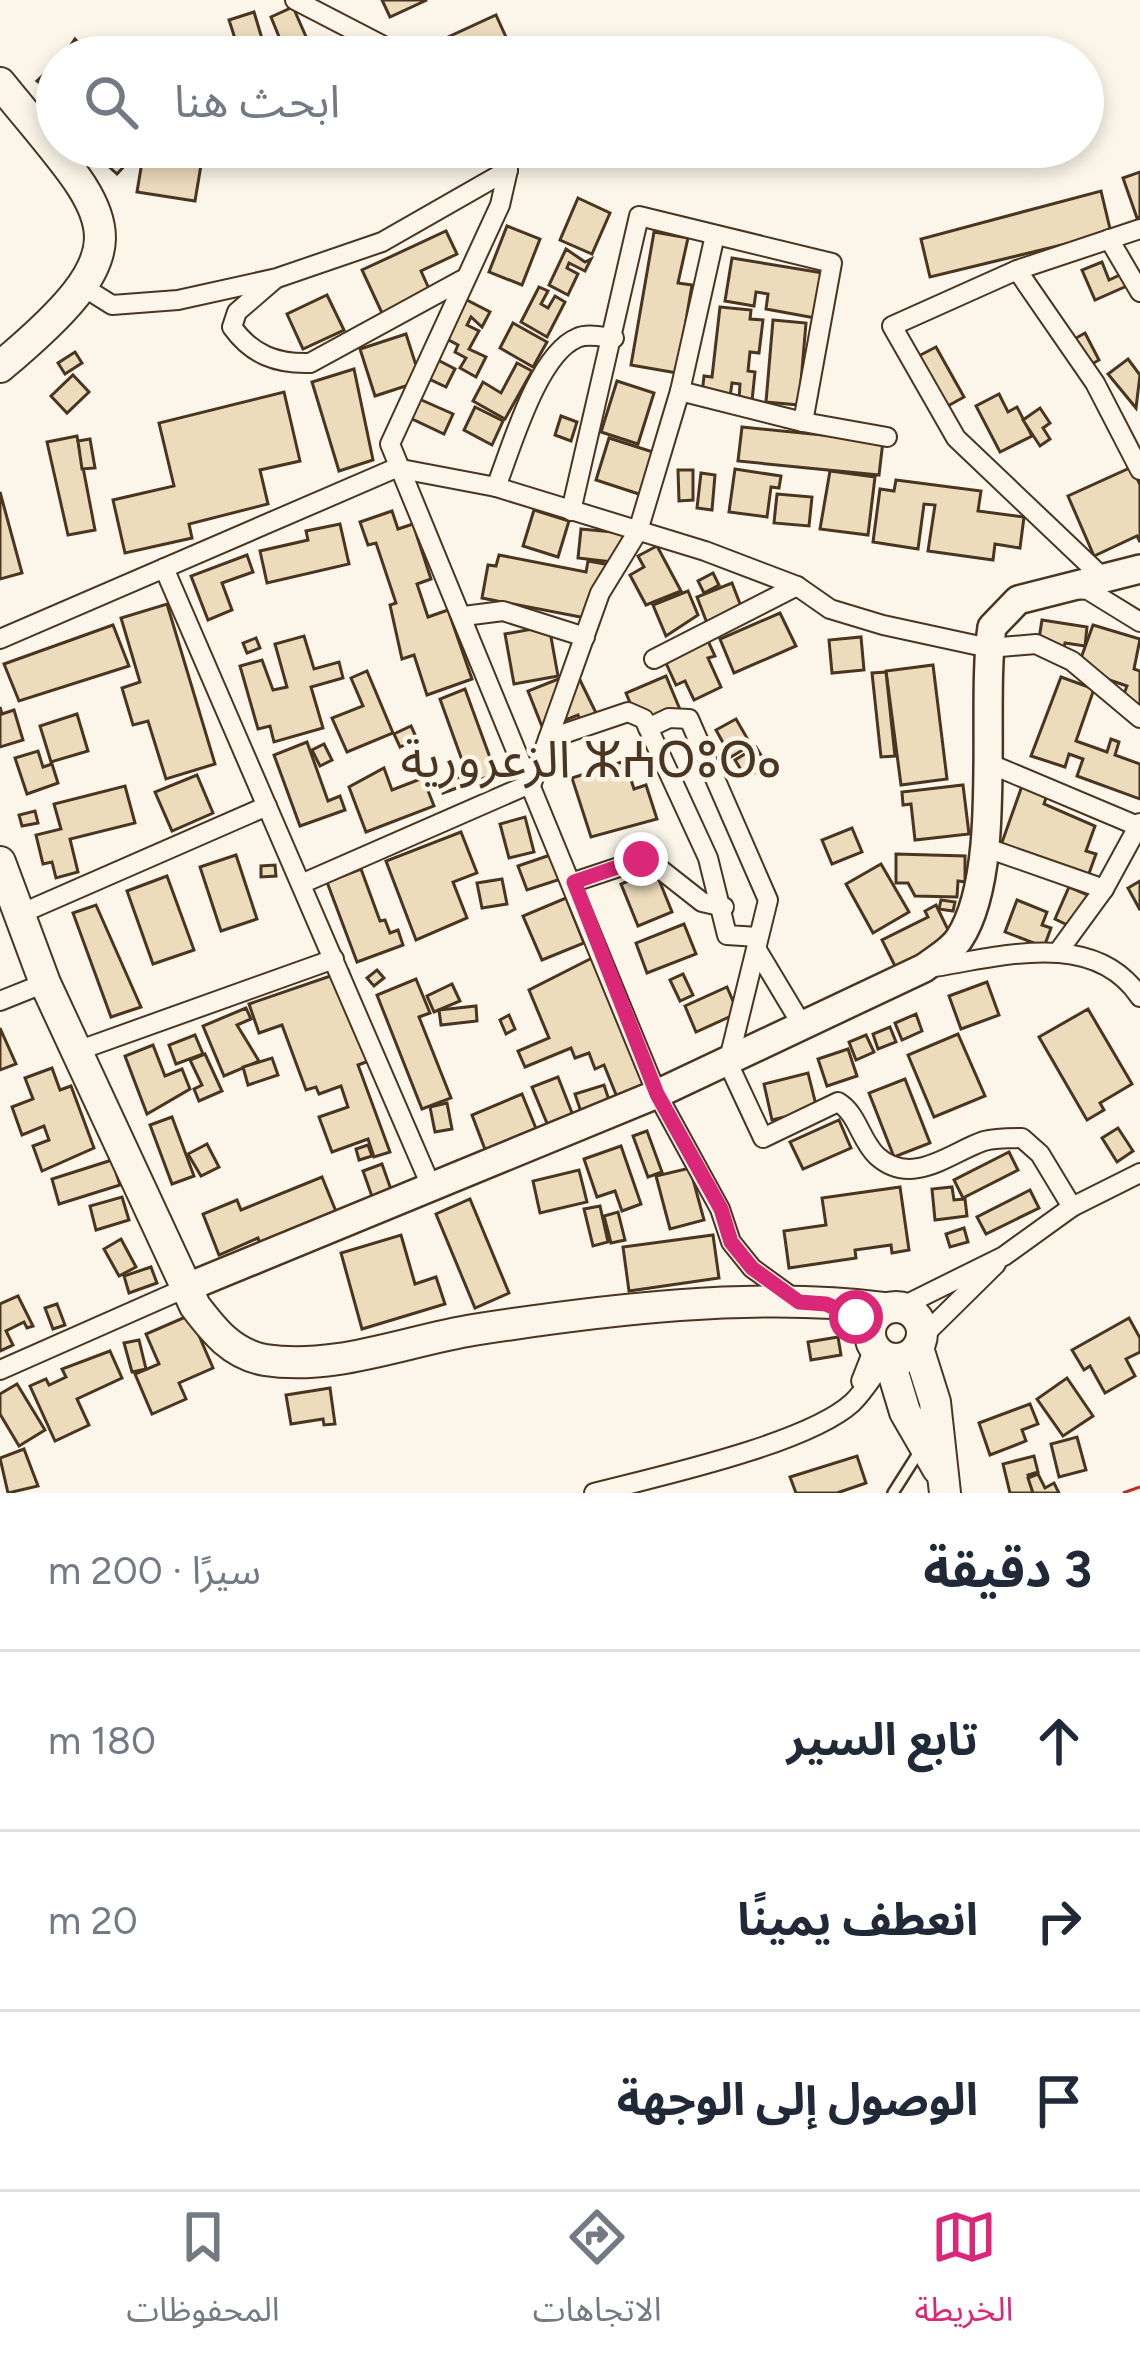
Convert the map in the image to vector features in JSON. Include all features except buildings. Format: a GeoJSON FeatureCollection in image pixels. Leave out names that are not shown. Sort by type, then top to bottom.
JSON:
{"type":"FeatureCollection","features":[{"type":"Feature","properties":{"kind":"main road"},"geometry":{"type":"LineString","coordinates":[[0,83],[36,130]]}},
{"type":"Feature","properties":{"kind":"main road"},"geometry":{"type":"LineString","coordinates":[[0,367],[86,288],[104,236],[92,202],[66,168]]}},
{"type":"Feature","properties":{"kind":"main road"},"geometry":{"type":"LineString","coordinates":[[188,1287],[657,1094],[924,968],[961,936],[984,847],[989,648],[1000,613],[1018,600],[1058,587],[1140,569]]}},
{"type":"Feature","properties":{"kind":"main road"},"geometry":{"type":"LineString","coordinates":[[0,862],[44,983],[188,1287],[218,1337],[236,1349],[263,1360],[319,1363],[476,1330],[704,1306],[812,1303],[893,1336],[935,1402],[943,1484]]}},
{"type":"Feature","properties":{"kind":"main road"},"geometry":{"type":"LineString","coordinates":[[893,1336],[905,1412],[943,1484]]}},
{"type":"Feature","properties":{"kind":"street"},"geometry":{"type":"LineString","coordinates":[[295,0],[364,36]]}},
{"type":"Feature","properties":{"kind":"street"},"geometry":{"type":"LineString","coordinates":[[86,288],[112,305],[178,300],[278,278],[382,242],[508,170]]}},
{"type":"Feature","properties":{"kind":"street"},"geometry":{"type":"LineString","coordinates":[[508,170],[500,205],[391,444],[396,468],[464,616],[657,1094],[721,1209],[731,1242],[752,1268],[812,1303]]}},
{"type":"Feature","properties":{"kind":"street"},"geometry":{"type":"LineString","coordinates":[[571,511],[639,216],[832,263],[803,422]]}},
{"type":"Feature","properties":{"kind":"street"},"geometry":{"type":"LineString","coordinates":[[1101,577],[956,438],[892,326],[1017,270],[1140,229]]}},
{"type":"Feature","properties":{"kind":"street"},"geometry":{"type":"LineString","coordinates":[[301,884],[532,782],[600,592],[638,531],[680,391],[715,235]]}},
{"type":"Feature","properties":{"kind":"street"},"geometry":{"type":"LineString","coordinates":[[1109,239],[1140,292]]}},
{"type":"Feature","properties":{"kind":"street"},"geometry":{"type":"LineString","coordinates":[[1017,270],[1095,383],[1140,470]]}},
{"type":"Feature","properties":{"kind":"street"},"geometry":{"type":"LineString","coordinates":[[278,278],[237,312],[232,327],[242,342],[283,364],[310,364],[462,280]]}},
{"type":"Feature","properties":{"kind":"street"},"geometry":{"type":"LineString","coordinates":[[496,487],[539,380],[581,335],[614,338]]}},
{"type":"Feature","properties":{"kind":"street"},"geometry":{"type":"LineString","coordinates":[[680,391],[887,437]]}},
{"type":"Feature","properties":{"kind":"street"},"geometry":{"type":"LineString","coordinates":[[0,639],[396,468],[496,487],[638,531],[797,586],[830,609],[989,648],[1036,644],[1072,661],[1140,718]]}},
{"type":"Feature","properties":{"kind":"street"},"geometry":{"type":"LineString","coordinates":[[164,568],[431,1186]]}},
{"type":"Feature","properties":{"kind":"street"},"geometry":{"type":"LineString","coordinates":[[654,659],[797,586]]}},
{"type":"Feature","properties":{"kind":"street"},"geometry":{"type":"LineString","coordinates":[[1058,587],[1088,590],[1140,622]]}},
{"type":"Feature","properties":{"kind":"street"},"geometry":{"type":"LineString","coordinates":[[464,616],[503,610],[585,637]]}},
{"type":"Feature","properties":{"kind":"street"},"geometry":{"type":"LineString","coordinates":[[548,740],[628,712],[644,719],[724,907],[720,919],[731,939],[757,944]]}},
{"type":"Feature","properties":{"kind":"street"},"geometry":{"type":"LineString","coordinates":[[648,728],[680,715],[689,719],[768,900],[728,1063],[763,1138],[838,1102],[879,1158],[904,1168],[924,1168],[957,1158],[983,1142],[1022,1138],[1040,1154],[1072,1207]]}},
{"type":"Feature","properties":{"kind":"street"},"geometry":{"type":"LineString","coordinates":[[988,763],[1139,826],[1104,889],[1058,952]]}},
{"type":"Feature","properties":{"kind":"street"},"geometry":{"type":"LineString","coordinates":[[20,914],[267,806]]}},
{"type":"Feature","properties":{"kind":"street"},"geometry":{"type":"LineString","coordinates":[[984,847],[1104,889]]}},
{"type":"Feature","properties":{"kind":"street"},"geometry":{"type":"LineString","coordinates":[[574,882],[646,858],[663,866],[702,902],[724,907]]}},
{"type":"Feature","properties":{"kind":"street"},"geometry":{"type":"LineString","coordinates":[[757,944],[802,1025]]}},
{"type":"Feature","properties":{"kind":"street"},"geometry":{"type":"LineString","coordinates":[[924,968],[1058,952],[1099,961],[1140,997]]}},
{"type":"Feature","properties":{"kind":"street"},"geometry":{"type":"LineString","coordinates":[[77,1051],[334,959]]}},
{"type":"Feature","properties":{"kind":"street"},"geometry":{"type":"LineString","coordinates":[[0,1000],[44,983]]}},
{"type":"Feature","properties":{"kind":"street"},"geometry":{"type":"LineString","coordinates":[[593,1493],[689,1468],[821,1422],[853,1402],[893,1336],[1072,1207],[1140,1173]]}},
{"type":"Feature","properties":{"kind":"street"},"geometry":{"type":"LineString","coordinates":[[893,1336],[1004,1256]]}},
{"type":"Feature","properties":{"kind":"street"},"geometry":{"type":"LineString","coordinates":[[0,1370],[188,1287]]}},
{"type":"Feature","properties":{"kind":"street"},"geometry":{"type":"LineString","coordinates":[[676,1493],[689,1468]]}},
{"type":"Feature","properties":{"kind":"lane"},"geometry":{"type":"LineString","coordinates":[[893,1493],[924,1446]]}},
{"type":"Feature","properties":{"kind":"power"},"geometry":{"type":"LineString","coordinates":[[1123,1493],[1140,1487]]}},
{"type":"Feature","properties":{"kind":"district","name":"الزعرورية ⵣⵄⵔⵓⵔⴰ"},"geometry":{"type":"Point","coordinates":[591,759]}},
{"type":"Feature","properties":{"kind":"route"},"geometry":{"type":"LineString","coordinates":[[641,859],[574,882],[657,1094],[721,1209],[731,1242],[752,1268],[799,1302],[826,1304],[856,1317]]}}]}
